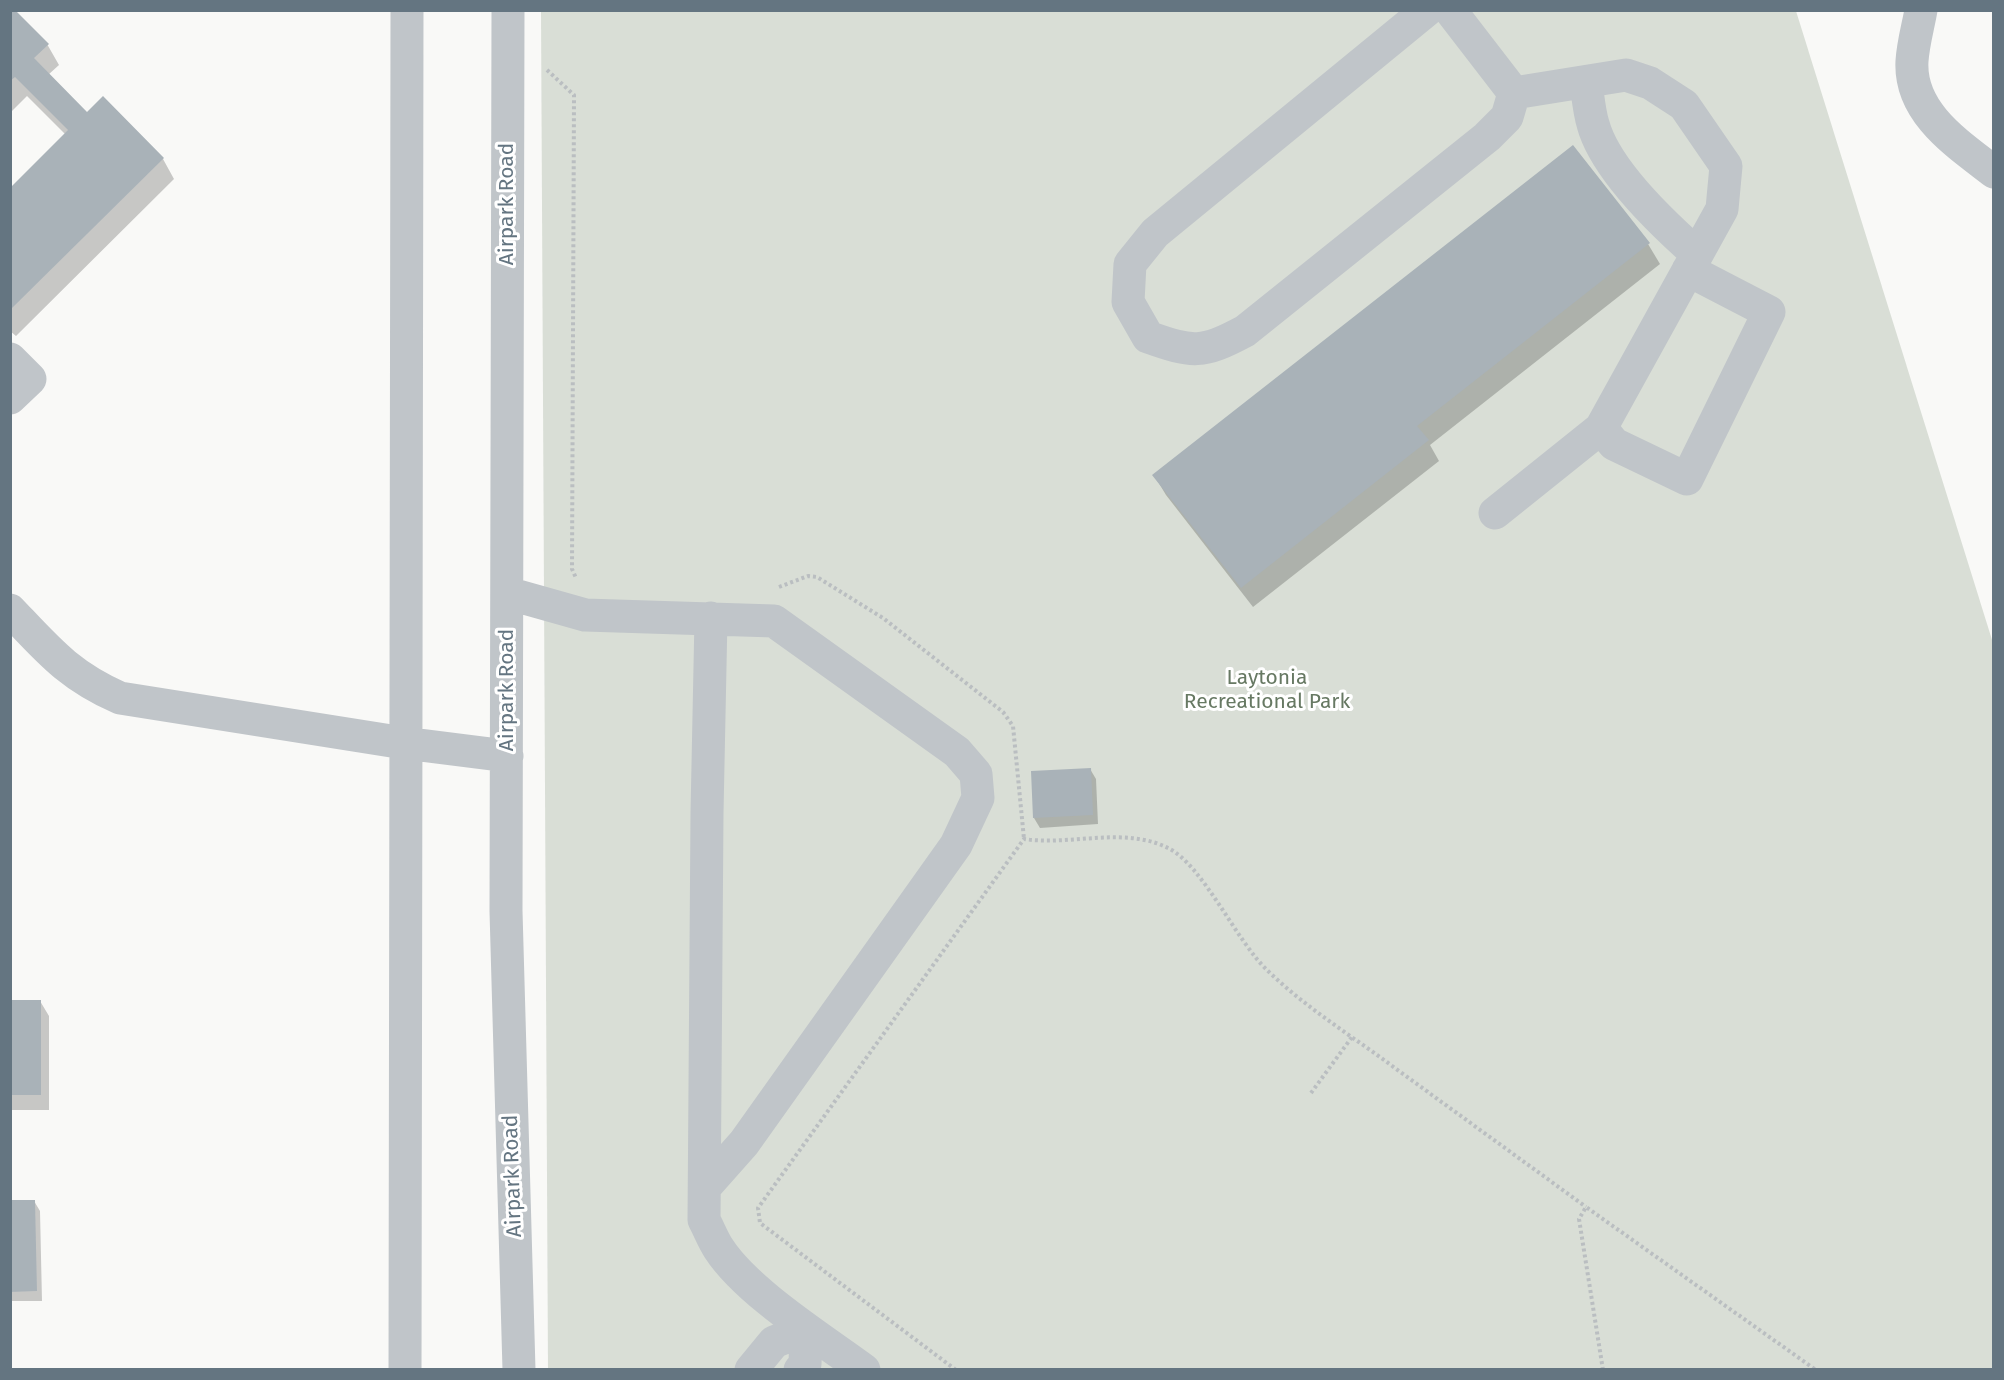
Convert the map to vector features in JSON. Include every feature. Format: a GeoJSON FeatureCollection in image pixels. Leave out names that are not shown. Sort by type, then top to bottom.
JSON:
{"type":"FeatureCollection","features":[{"type":"Feature","properties":{"kind":"street"},"geometry":{"type":"LineString","coordinates":[[405,1370],[404,743],[407,10]]}},
{"type":"Feature","properties":{"kind":"street","name":"Airpark Road"},"geometry":{"type":"LineString","coordinates":[[508,10],[506,910],[519,1370]]}},
{"type":"Feature","properties":{"kind":"street"},"geometry":{"type":"LineString","coordinates":[[1427,10],[1155,233],[1131,264],[1128,302],[1148,337],[1185,350],[1216,347],[1245,331],[1487,137],[1508,117],[1514,93]]}},
{"type":"Feature","properties":{"kind":"street"},"geometry":{"type":"LineString","coordinates":[[1450,10],[1514,93]]}},
{"type":"Feature","properties":{"kind":"street"},"geometry":{"type":"LineString","coordinates":[[1921,10],[1911,63],[1919,100],[1941,130],[1994,172]]}},
{"type":"Feature","properties":{"kind":"street"},"geometry":{"type":"LineString","coordinates":[[1495,513],[1601,428],[1722,209],[1726,166],[1684,105],[1650,83],[1626,75],[1514,93]]}},
{"type":"Feature","properties":{"kind":"street"},"geometry":{"type":"LineString","coordinates":[[1586,83],[1593,126],[1620,174],[1672,231],[1693,262],[1769,312],[1687,479],[1614,444],[1601,428]]}},
{"type":"Feature","properties":{"kind":"street"},"geometry":{"type":"LineString","coordinates":[[10,359],[30,379],[10,398]]}},
{"type":"Feature","properties":{"kind":"street"},"geometry":{"type":"LineString","coordinates":[[507,593],[585,615],[774,621],[957,752],[976,774],[978,798],[956,845],[744,1143],[705,1187]]}},
{"type":"Feature","properties":{"kind":"street"},"geometry":{"type":"LineString","coordinates":[[10,610],[65,668],[92,686],[120,698],[404,743],[507,756]]}},
{"type":"Feature","properties":{"kind":"street"},"geometry":{"type":"LineString","coordinates":[[711,618],[704,1220],[719,1249],[748,1281],[807,1329],[864,1370]]}},
{"type":"Feature","properties":{"kind":"street"},"geometry":{"type":"LineString","coordinates":[[751,1370],[774,1342],[807,1329]]}},
{"type":"Feature","properties":{"kind":"street"},"geometry":{"type":"LineString","coordinates":[[800,1370],[805,1364],[807,1329]]}},
{"type":"Feature","properties":{"kind":"path"},"geometry":{"type":"LineString","coordinates":[[547,70],[574,95],[572,569],[576,579],[584,586]]}},
{"type":"Feature","properties":{"kind":"path"},"geometry":{"type":"LineString","coordinates":[[770,588],[780,587],[808,576],[817,577],[883,618],[1003,712],[1012,726],[1024,840],[758,1208],[760,1223],[956,1370]]}},
{"type":"Feature","properties":{"kind":"path"},"geometry":{"type":"LineString","coordinates":[[1024,840],[1042,842],[1113,838],[1148,840],[1170,849],[1202,881],[1249,951],[1266,970],[1295,995],[1586,1208],[1816,1370]]}},
{"type":"Feature","properties":{"kind":"path"},"geometry":{"type":"LineString","coordinates":[[1311,1093],[1352,1037]]}},
{"type":"Feature","properties":{"kind":"path"},"geometry":{"type":"LineString","coordinates":[[1586,1208],[1579,1219],[1603,1370]]}},
{"type":"Feature","properties":{"kind":"green space","name":"Laytonia Recreational Park"},"geometry":{"type":"Polygon","coordinates":[[[541,11],[1796,11],[1993,643],[1993,1369],[548,1369],[541,11]]]}},
{"type":"Feature","properties":{"kind":"building"},"geometry":{"type":"Polygon","coordinates":[[[10,10],[15,10],[49,44],[34,58],[87,112],[103,96],[164,158],[10,310],[10,188],[68,130],[15,77],[10,81],[10,10]]]}},
{"type":"Feature","properties":{"kind":"building"},"geometry":{"type":"Polygon","coordinates":[[[1573,145],[1650,243],[1417,426],[1429,440],[1241,588],[1152,475],[1573,145]]]}},
{"type":"Feature","properties":{"kind":"building"},"geometry":{"type":"Polygon","coordinates":[[[1091,768],[1093,815],[1033,818],[1031,771],[1091,768]]]}},
{"type":"Feature","properties":{"kind":"building"},"geometry":{"type":"Polygon","coordinates":[[[10,1000],[41,1000],[41,1095],[10,1095],[10,1000]]]}},
{"type":"Feature","properties":{"kind":"building"},"geometry":{"type":"Polygon","coordinates":[[[10,1200],[35,1200],[37,1291],[10,1292],[10,1200]]]}}]}
